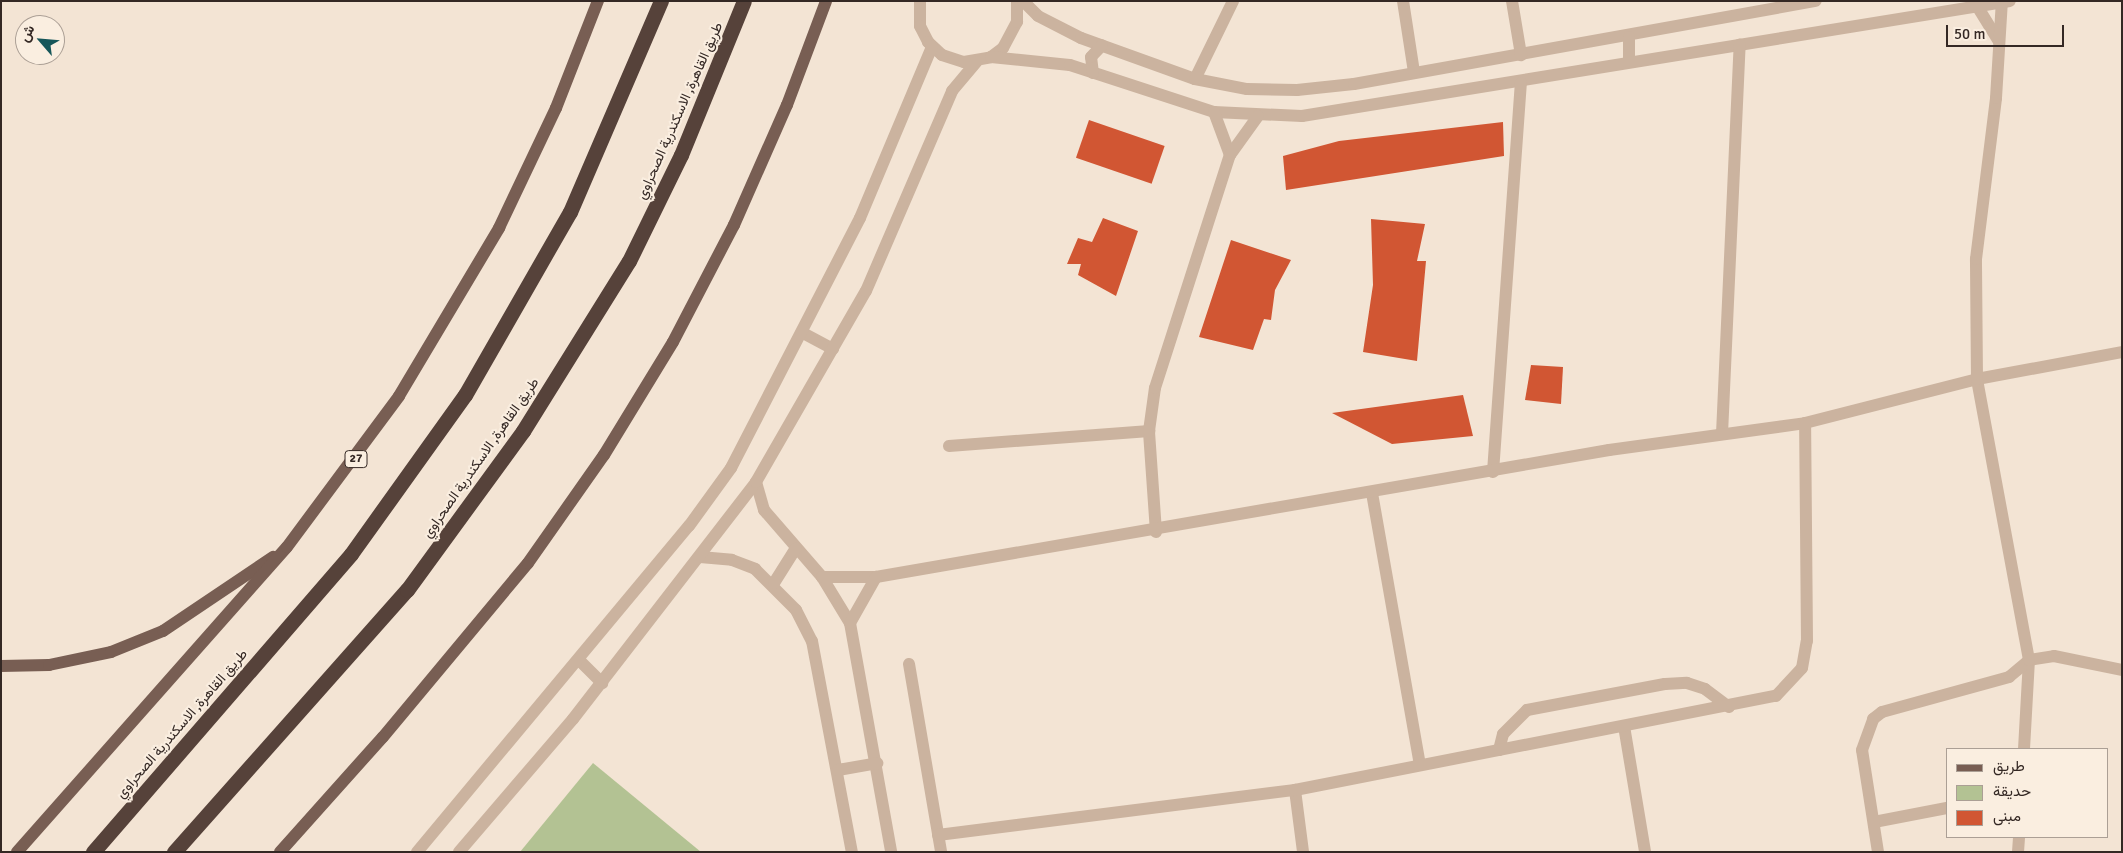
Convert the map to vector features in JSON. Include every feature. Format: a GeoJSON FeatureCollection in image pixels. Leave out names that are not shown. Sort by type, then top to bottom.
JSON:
{"type":"FeatureCollection","features":[{"type":"Feature","properties":{"kind":"highway","name":"طريق القاهرة, الاسكندرية الصحراوي"},"geometry":{"type":"LineString","coordinates":[[93,852],[351,554],[466,395],[570,212],[661,1]]}},
{"type":"Feature","properties":{"kind":"highway","name":"طريق القاهرة, الاسكندرية الصحراوي"},"geometry":{"type":"LineString","coordinates":[[174,852],[407,590],[523,431],[629,262],[682,154],[744,1]]}},
{"type":"Feature","properties":{"kind":"main road","name":"27"},"geometry":{"type":"LineString","coordinates":[[17,852],[287,547],[368,442],[468,285],[532,161],[598,1]]}},
{"type":"Feature","properties":{"kind":"main road"},"geometry":{"type":"LineString","coordinates":[[280,852],[383,737],[528,563],[604,455],[673,342],[734,225],[787,105],[826,1]]}},
{"type":"Feature","properties":{"kind":"main road"},"geometry":{"type":"LineString","coordinates":[[1,666],[49,665],[111,652],[162,631],[287,547]]}},
{"type":"Feature","properties":{"kind":"street"},"geometry":{"type":"LineString","coordinates":[[920,1],[920,26],[932,47],[952,60],[976,62],[991,57],[1045,60],[1093,73],[1214,112],[1258,116],[1388,105],[1975,3],[2005,2],[1998,40],[1976,259],[1977,379],[2029,660],[2024,748]]}},
{"type":"Feature","properties":{"kind":"street"},"geometry":{"type":"LineString","coordinates":[[991,57],[1012,36],[1016,1]]}},
{"type":"Feature","properties":{"kind":"street"},"geometry":{"type":"LineString","coordinates":[[1023,1],[1038,16],[1102,45],[1195,79],[1247,89],[1297,90],[1629,37],[1746,7],[1816,1]]}},
{"type":"Feature","properties":{"kind":"street"},"geometry":{"type":"LineString","coordinates":[[1195,79],[1233,1]]}},
{"type":"Feature","properties":{"kind":"street"},"geometry":{"type":"LineString","coordinates":[[1403,1],[1414,72]]}},
{"type":"Feature","properties":{"kind":"street"},"geometry":{"type":"LineString","coordinates":[[1512,1],[1520,55]]}},
{"type":"Feature","properties":{"kind":"street"},"geometry":{"type":"LineString","coordinates":[[1975,3],[1998,40]]}},
{"type":"Feature","properties":{"kind":"street"},"geometry":{"type":"LineString","coordinates":[[1629,37],[1629,62]]}},
{"type":"Feature","properties":{"kind":"street"},"geometry":{"type":"LineString","coordinates":[[1722,434],[1740,44]]}},
{"type":"Feature","properties":{"kind":"street"},"geometry":{"type":"LineString","coordinates":[[1093,73],[1091,57],[1102,45]]}},
{"type":"Feature","properties":{"kind":"street"},"geometry":{"type":"LineString","coordinates":[[417,852],[579,660],[725,477],[803,333],[860,218],[932,47]]}},
{"type":"Feature","properties":{"kind":"street"},"geometry":{"type":"LineString","coordinates":[[459,852],[602,683],[756,482],[833,349],[903,211],[952,91],[976,62]]}},
{"type":"Feature","properties":{"kind":"street"},"geometry":{"type":"LineString","coordinates":[[1493,472],[1521,83]]}},
{"type":"Feature","properties":{"kind":"street"},"geometry":{"type":"LineString","coordinates":[[1214,112],[1230,155]]}},
{"type":"Feature","properties":{"kind":"street"},"geometry":{"type":"LineString","coordinates":[[1156,532],[1149,431],[1161,367],[1230,155],[1258,116]]}},
{"type":"Feature","properties":{"kind":"street"},"geometry":{"type":"LineString","coordinates":[[803,333],[833,349]]}},
{"type":"Feature","properties":{"kind":"street"},"geometry":{"type":"LineString","coordinates":[[822,577],[876,577],[1156,532],[1493,472],[1722,434],[1805,423],[1977,379],[2122,352]]}},
{"type":"Feature","properties":{"kind":"street"},"geometry":{"type":"LineString","coordinates":[[938,835],[1295,790],[1728,707],[1776,696],[1802,668],[1807,641],[1805,423]]}},
{"type":"Feature","properties":{"kind":"street"},"geometry":{"type":"LineString","coordinates":[[949,446],[1149,431]]}},
{"type":"Feature","properties":{"kind":"street"},"geometry":{"type":"LineString","coordinates":[[756,482],[764,510],[822,577],[850,623],[877,763],[891,852]]}},
{"type":"Feature","properties":{"kind":"street"},"geometry":{"type":"LineString","coordinates":[[1372,494],[1420,766]]}},
{"type":"Feature","properties":{"kind":"street"},"geometry":{"type":"LineString","coordinates":[[774,583],[796,548]]}},
{"type":"Feature","properties":{"kind":"street"},"geometry":{"type":"LineString","coordinates":[[700,557],[732,560],[755,568],[774,583],[796,610],[812,641],[838,770],[852,852]]}},
{"type":"Feature","properties":{"kind":"street"},"geometry":{"type":"LineString","coordinates":[[850,623],[876,577]]}},
{"type":"Feature","properties":{"kind":"street"},"geometry":{"type":"LineString","coordinates":[[1878,852],[1862,750],[1873,719],[1882,712],[2009,677],[2029,660],[2054,656],[2122,670]]}},
{"type":"Feature","properties":{"kind":"street"},"geometry":{"type":"LineString","coordinates":[[579,660],[602,683]]}},
{"type":"Feature","properties":{"kind":"street"},"geometry":{"type":"LineString","coordinates":[[910,664],[941,852]]}},
{"type":"Feature","properties":{"kind":"street"},"geometry":{"type":"LineString","coordinates":[[1499,750],[1503,734],[1527,710],[1656,686],[1686,683],[1705,689],[1728,707]]}},
{"type":"Feature","properties":{"kind":"street"},"geometry":{"type":"LineString","coordinates":[[1624,726],[1645,852]]}},
{"type":"Feature","properties":{"kind":"street"},"geometry":{"type":"LineString","coordinates":[[838,770],[877,763]]}},
{"type":"Feature","properties":{"kind":"street"},"geometry":{"type":"LineString","coordinates":[[1295,790],[1303,852]]}},
{"type":"Feature","properties":{"kind":"street"},"geometry":{"type":"LineString","coordinates":[[1874,822],[1946,808]]}},
{"type":"Feature","properties":{"kind":"street"},"geometry":{"type":"LineString","coordinates":[[2018,852],[2019,838]]}},
{"type":"Feature","properties":{"kind":"green space"},"geometry":{"type":"Polygon","coordinates":[[[593,763],[701,852],[520,852],[593,763]]]}},
{"type":"Feature","properties":{"kind":"building"},"geometry":{"type":"Polygon","coordinates":[[[1089,120],[1165,146],[1152,184],[1076,158],[1089,120]]]}},
{"type":"Feature","properties":{"kind":"building"},"geometry":{"type":"Polygon","coordinates":[[[1503,122],[1504,156],[1286,190],[1283,156],[1339,141],[1503,122]]]}},
{"type":"Feature","properties":{"kind":"building"},"geometry":{"type":"Polygon","coordinates":[[[1103,218],[1138,231],[1116,296],[1078,275],[1081,264],[1067,264],[1078,238],[1092,242],[1103,218]]]}},
{"type":"Feature","properties":{"kind":"building"},"geometry":{"type":"Polygon","coordinates":[[[1371,219],[1425,224],[1417,261],[1426,261],[1417,361],[1363,352],[1373,285],[1371,219]]]}},
{"type":"Feature","properties":{"kind":"building"},"geometry":{"type":"Polygon","coordinates":[[[1231,240],[1291,260],[1275,290],[1271,320],[1264,319],[1253,350],[1199,337],[1231,240]]]}},
{"type":"Feature","properties":{"kind":"building"},"geometry":{"type":"Polygon","coordinates":[[[1531,365],[1563,367],[1561,404],[1525,400],[1531,365]]]}},
{"type":"Feature","properties":{"kind":"building"},"geometry":{"type":"Polygon","coordinates":[[[1463,395],[1473,436],[1392,444],[1332,413],[1463,395]]]}}]}
